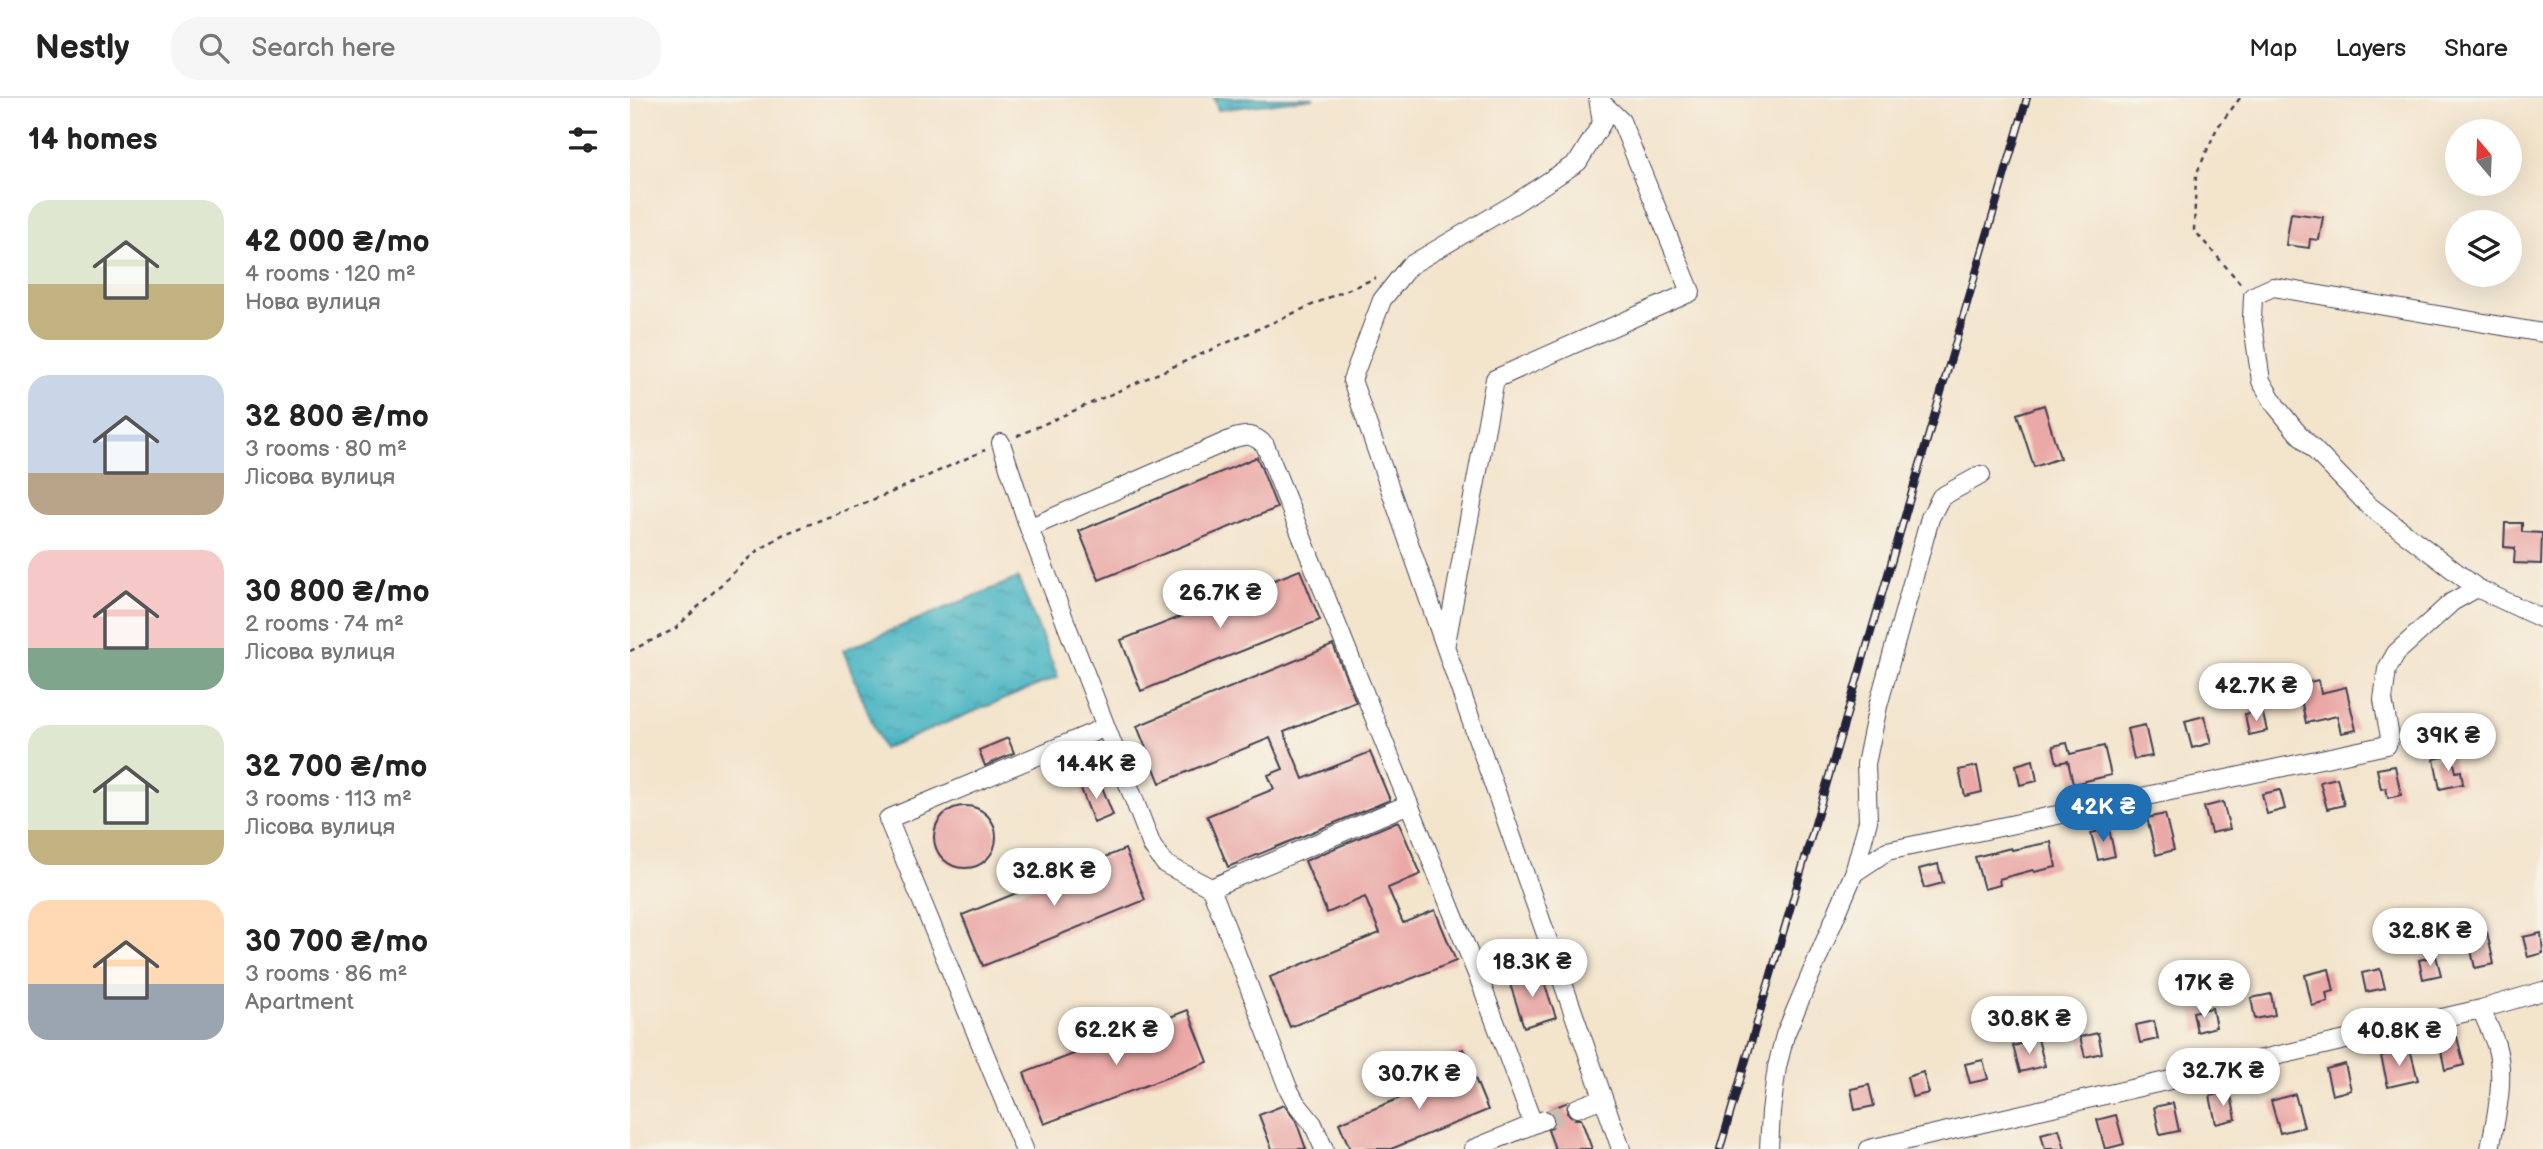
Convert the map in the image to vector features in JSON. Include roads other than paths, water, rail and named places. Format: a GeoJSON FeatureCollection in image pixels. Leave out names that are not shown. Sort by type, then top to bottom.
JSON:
{"type":"FeatureCollection","features":[{"type":"Feature","properties":{"kind":"street"},"geometry":{"type":"LineString","coordinates":[[1446,647],[1494,379],[1691,292],[1621,121],[1598,99]]}},
{"type":"Feature","properties":{"kind":"street"},"geometry":{"type":"LineString","coordinates":[[1598,99],[1602,123],[1578,162],[1514,204],[1409,265],[1382,300],[1352,380],[1621,1149]]}},
{"type":"Feature","properties":{"kind":"street"},"geometry":{"type":"LineString","coordinates":[[2543,333],[2273,287],[2253,296],[2252,320],[2261,382],[2296,431],[2368,505],[2477,588],[2543,619]]}},
{"type":"Feature","properties":{"kind":"street"},"geometry":{"type":"LineString","coordinates":[[1028,528],[1246,434],[1256,436],[1265,445],[1538,1122],[1473,1149]]}},
{"type":"Feature","properties":{"kind":"street"},"geometry":{"type":"LineString","coordinates":[[1001,443],[1028,528],[1152,846],[1166,864],[1211,888],[1288,1088],[1313,1124],[1324,1149]]}},
{"type":"Feature","properties":{"kind":"street"},"geometry":{"type":"LineString","coordinates":[[1769,1149],[1777,1067],[1785,1035],[1854,873],[1868,821],[1866,764],[1878,706],[1930,518],[1941,497],[1981,475]]}},
{"type":"Feature","properties":{"kind":"street"},"geometry":{"type":"LineString","coordinates":[[1854,873],[1886,851],[2387,745],[2390,737],[2383,700],[2386,669],[2396,653],[2452,602],[2477,588]]}},
{"type":"Feature","properties":{"kind":"street"},"geometry":{"type":"LineString","coordinates":[[1024,1149],[888,819],[1106,727]]}},
{"type":"Feature","properties":{"kind":"street"},"geometry":{"type":"LineString","coordinates":[[1211,888],[1409,804]]}},
{"type":"Feature","properties":{"kind":"street"},"geometry":{"type":"LineString","coordinates":[[1868,821],[1886,851]]}},
{"type":"Feature","properties":{"kind":"street"},"geometry":{"type":"LineString","coordinates":[[1869,1149],[2481,1009],[2543,991]]}},
{"type":"Feature","properties":{"kind":"street"},"geometry":{"type":"LineString","coordinates":[[2481,1009],[2497,1047],[2499,1073],[2498,1106],[2490,1149]]}},
{"type":"Feature","properties":{"kind":"street"},"geometry":{"type":"LineString","coordinates":[[1577,1108],[1603,1098]]}},
{"type":"Feature","properties":{"kind":"water"},"geometry":{"type":"Polygon","coordinates":[[[1214,98],[1314,98],[1218,110],[1214,98]]]}},
{"type":"Feature","properties":{"kind":"water"},"geometry":{"type":"Polygon","coordinates":[[[1018,578],[1058,677],[883,749],[843,650],[1018,578]]]}},
{"type":"Feature","properties":{"kind":"tunnel"},"geometry":{"type":"LineString","coordinates":[[1544,1120],[1577,1108]]}},
{"type":"Feature","properties":{"kind":"railway"},"geometry":{"type":"LineString","coordinates":[[1720,1149],[2027,98]]}}]}
